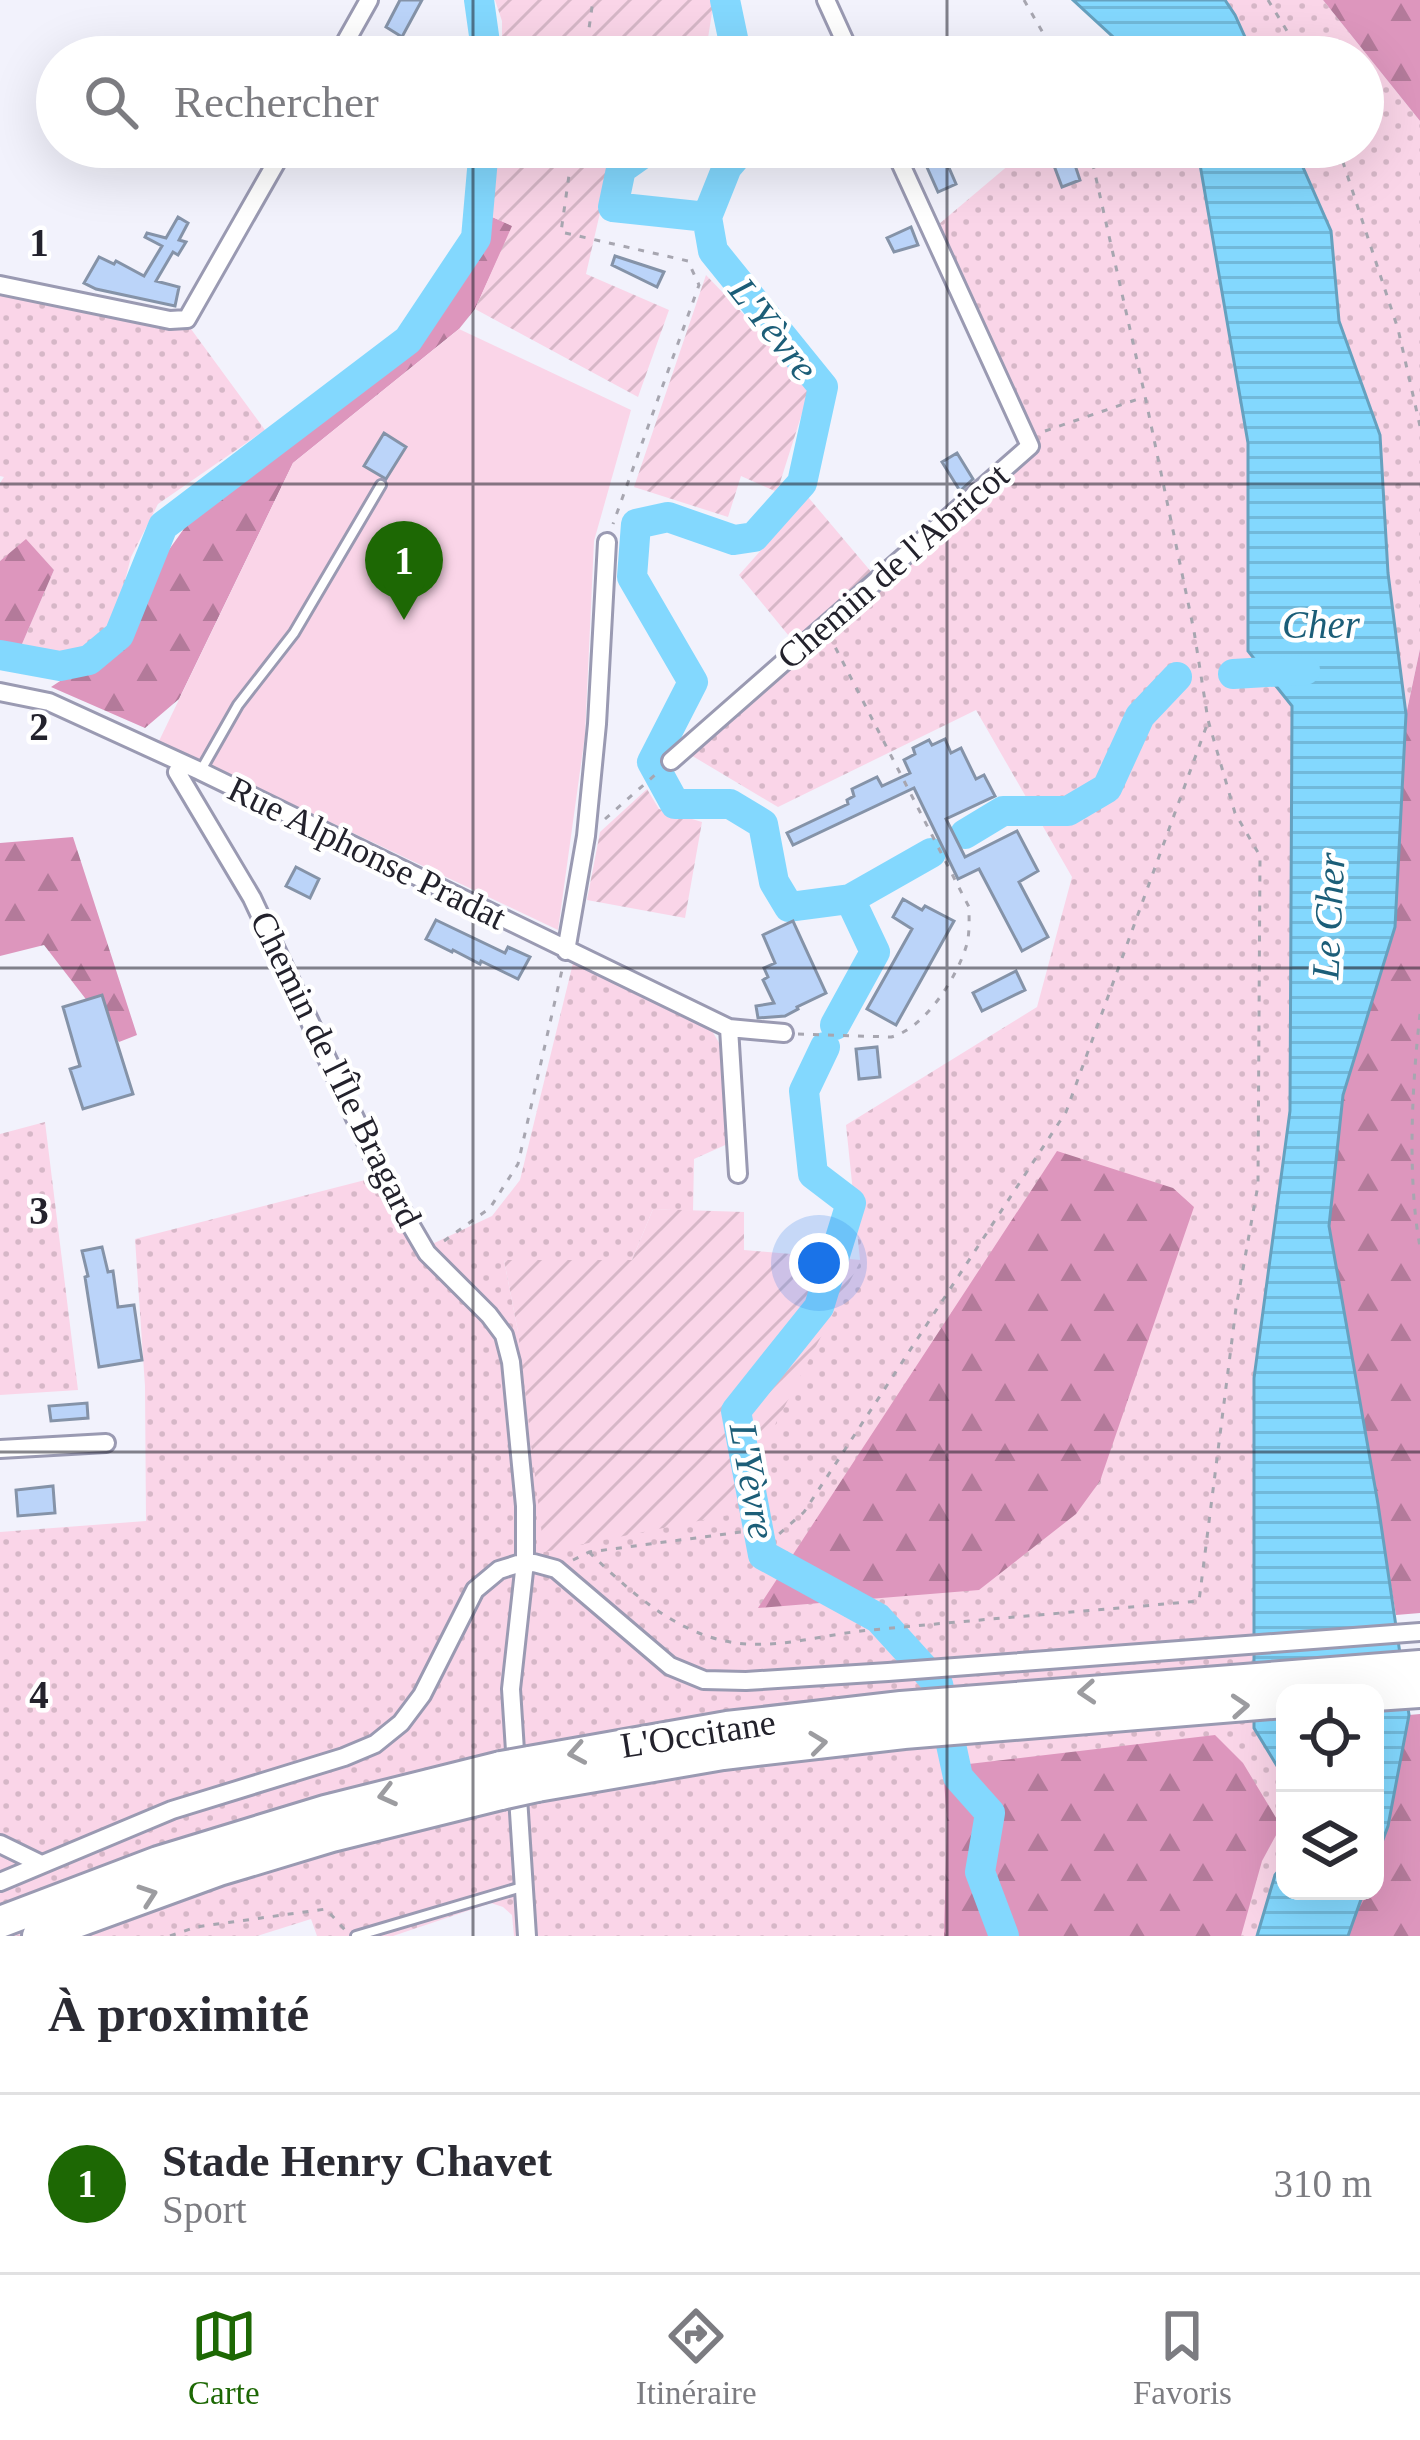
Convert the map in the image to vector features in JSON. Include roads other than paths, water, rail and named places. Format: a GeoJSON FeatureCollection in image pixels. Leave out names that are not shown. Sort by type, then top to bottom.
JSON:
{"type":"FeatureCollection","features":[{"type":"Feature","properties":{"kind":"highway","name":"L'Occitane"},"geometry":{"type":"LineString","coordinates":[[0,1922],[179,1855],[325,1811],[517,1777],[727,1727],[902,1720],[1199,1696],[1420,1666]]}},
{"type":"Feature","properties":{"kind":"highway"},"geometry":{"type":"LineString","coordinates":[[1384,1695],[1420,1692]]}},
{"type":"Feature","properties":{"kind":"highway","name":"L'Occitane"},"geometry":{"type":"LineString","coordinates":[[1199,1696],[1276,1701]]}},
{"type":"Feature","properties":{"kind":"highway","name":"L'Occitane"},"geometry":{"type":"LineString","coordinates":[[38,1936],[219,1870],[517,1777]]}},
{"type":"Feature","properties":{"kind":"street"},"geometry":{"type":"LineString","coordinates":[[349,36],[369,0]]}},
{"type":"Feature","properties":{"kind":"street"},"geometry":{"type":"LineString","coordinates":[[826,0],[842,36]]}},
{"type":"Feature","properties":{"kind":"street"},"geometry":{"type":"LineString","coordinates":[[0,284],[170,320],[187,319],[273,168]]}},
{"type":"Feature","properties":{"kind":"street","name":"Chemin de l'Abricot"},"geometry":{"type":"LineString","coordinates":[[671,761],[1030,446],[903,168]]}},
{"type":"Feature","properties":{"kind":"street"},"geometry":{"type":"LineString","coordinates":[[566,951],[586,836],[607,542]]}},
{"type":"Feature","properties":{"kind":"street","name":"Rue Alphonse Pradat"},"geometry":{"type":"LineString","coordinates":[[0,692],[49,702],[729,1028],[784,1034]]}},
{"type":"Feature","properties":{"kind":"street","name":"Chemin de l'Île Bragard"},"geometry":{"type":"LineString","coordinates":[[182,764],[177,772],[252,898],[382,1176],[428,1253],[504,1335],[511,1362],[525,1506],[525,1562],[512,1688],[527,1936]]}},
{"type":"Feature","properties":{"kind":"street"},"geometry":{"type":"LineString","coordinates":[[729,1028],[738,1174]]}},
{"type":"Feature","properties":{"kind":"street"},"geometry":{"type":"LineString","coordinates":[[0,1449],[106,1443]]}},
{"type":"Feature","properties":{"kind":"street"},"geometry":{"type":"LineString","coordinates":[[0,1882],[172,1810],[374,1744],[401,1723],[422,1695],[476,1590],[500,1570],[525,1562],[556,1569],[670,1666],[704,1679],[746,1681],[982,1666],[1420,1632]]}},
{"type":"Feature","properties":{"kind":"street"},"geometry":{"type":"LineString","coordinates":[[0,1844],[41,1864]]}},
{"type":"Feature","properties":{"kind":"lane"},"geometry":{"type":"LineString","coordinates":[[200,772],[238,705],[294,633],[381,485]]}},
{"type":"Feature","properties":{"kind":"lane"},"geometry":{"type":"LineString","coordinates":[[353,1936],[524,1887]]}},
{"type":"Feature","properties":{"kind":"water"},"geometry":{"type":"Polygon","coordinates":[[[1073,0],[1225,0],[1244,36],[1112,36],[1073,0]]]}},
{"type":"Feature","properties":{"kind":"water","name":"Cher"},"geometry":{"type":"Polygon","coordinates":[[[1201,168],[1303,168],[1331,231],[1339,321],[1380,435],[1388,573],[1406,714],[1395,927],[1343,1095],[1329,1226],[1409,1715],[1384,1837],[1384,1684],[1276,1684],[1276,1764],[1254,1728],[1254,1378],[1290,1111],[1292,706],[1248,651],[1248,443],[1201,168]]]}},
{"type":"Feature","properties":{"kind":"water"},"geometry":{"type":"Polygon","coordinates":[[[1275,1875],[1276,1900],[1361,1900],[1348,1936],[1257,1936],[1275,1875]]]}},
{"type":"Feature","properties":{"kind":"waterway","name":"L'Yèvre"},"geometry":{"type":"LineString","coordinates":[[479,0],[484,36]]}},
{"type":"Feature","properties":{"kind":"waterway","name":"L'Yèvre"},"geometry":{"type":"LineString","coordinates":[[725,0],[733,36]]}},
{"type":"Feature","properties":{"kind":"waterway","name":"L'Yèvre"},"geometry":{"type":"LineString","coordinates":[[0,655],[60,666],[89,660],[119,635],[163,526],[408,340],[476,238],[482,168]]}},
{"type":"Feature","properties":{"kind":"waterway","name":"L'Yèvre"},"geometry":{"type":"LineString","coordinates":[[622,168],[613,207],[707,217]]}},
{"type":"Feature","properties":{"kind":"waterway","name":"L'Yèvre"},"geometry":{"type":"LineString","coordinates":[[727,168],[707,217],[713,251],[823,387],[802,483],[754,537],[734,540],[668,517],[636,524],[632,577],[693,682],[652,762],[675,804],[730,804],[763,824],[774,882],[789,907],[850,899],[931,853]]}},
{"type":"Feature","properties":{"kind":"waterway","name":"L'Yèvre"},"geometry":{"type":"LineString","coordinates":[[1233,674],[1305,670]]}},
{"type":"Feature","properties":{"kind":"waterway","name":"L'Yèvre"},"geometry":{"type":"LineString","coordinates":[[965,834],[1003,811],[1068,811],[1107,788],[1140,716],[1177,677]]}},
{"type":"Feature","properties":{"kind":"waterway","name":"L'Yèvre"},"geometry":{"type":"LineString","coordinates":[[835,1025],[875,952],[850,899]]}},
{"type":"Feature","properties":{"kind":"waterway","name":"L'Yèvre"},"geometry":{"type":"LineString","coordinates":[[825,1047],[804,1091],[813,1174],[851,1203],[819,1307],[736,1411],[763,1555],[878,1618],[938,1684],[958,1777],[990,1813],[980,1872],[1004,1936]]}},
{"type":"Feature","properties":{"kind":"place","name":"Stade Henry Chavet"},"geometry":{"type":"Point","coordinates":[404,620]}},
{"type":"Feature","properties":{"kind":"water label","name":"Le Cher"},"geometry":{"type":"Point","coordinates":[1328,916]}}]}
